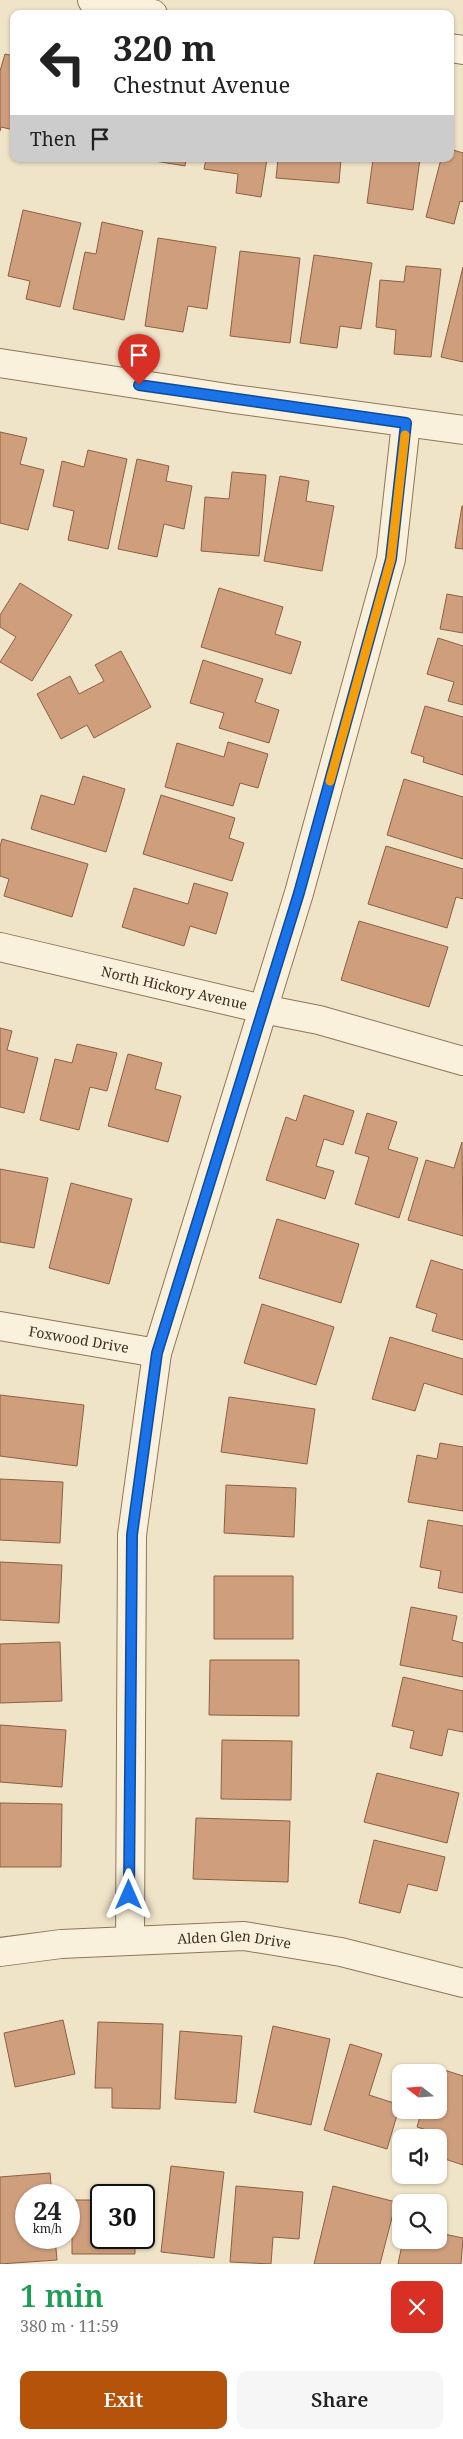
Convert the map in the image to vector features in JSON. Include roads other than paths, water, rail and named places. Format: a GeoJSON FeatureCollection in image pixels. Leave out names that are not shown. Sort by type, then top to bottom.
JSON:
{"type":"FeatureCollection","features":[{"type":"Feature","properties":{"kind":"street"},"geometry":{"type":"LineString","coordinates":[[92,0],[136,10]]}},
{"type":"Feature","properties":{"kind":"street"},"geometry":{"type":"LineString","coordinates":[[0,363],[463,430]]}},
{"type":"Feature","properties":{"kind":"street"},"geometry":{"type":"LineString","coordinates":[[130,1940],[132,1535],[157,1353],[299,893],[391,559],[406,423]]}},
{"type":"Feature","properties":{"kind":"street","name":"North Hickory Avenue"},"geometry":{"type":"LineString","coordinates":[[0,947],[263,1009],[319,1020],[463,1061]]}},
{"type":"Feature","properties":{"kind":"street","name":"Foxwood Drive"},"geometry":{"type":"LineString","coordinates":[[0,1326],[157,1353]]}},
{"type":"Feature","properties":{"kind":"street","name":"Alden Glen Drive"},"geometry":{"type":"LineString","coordinates":[[0,1952],[61,1944],[244,1936],[341,1952],[463,1983]]}}]}
